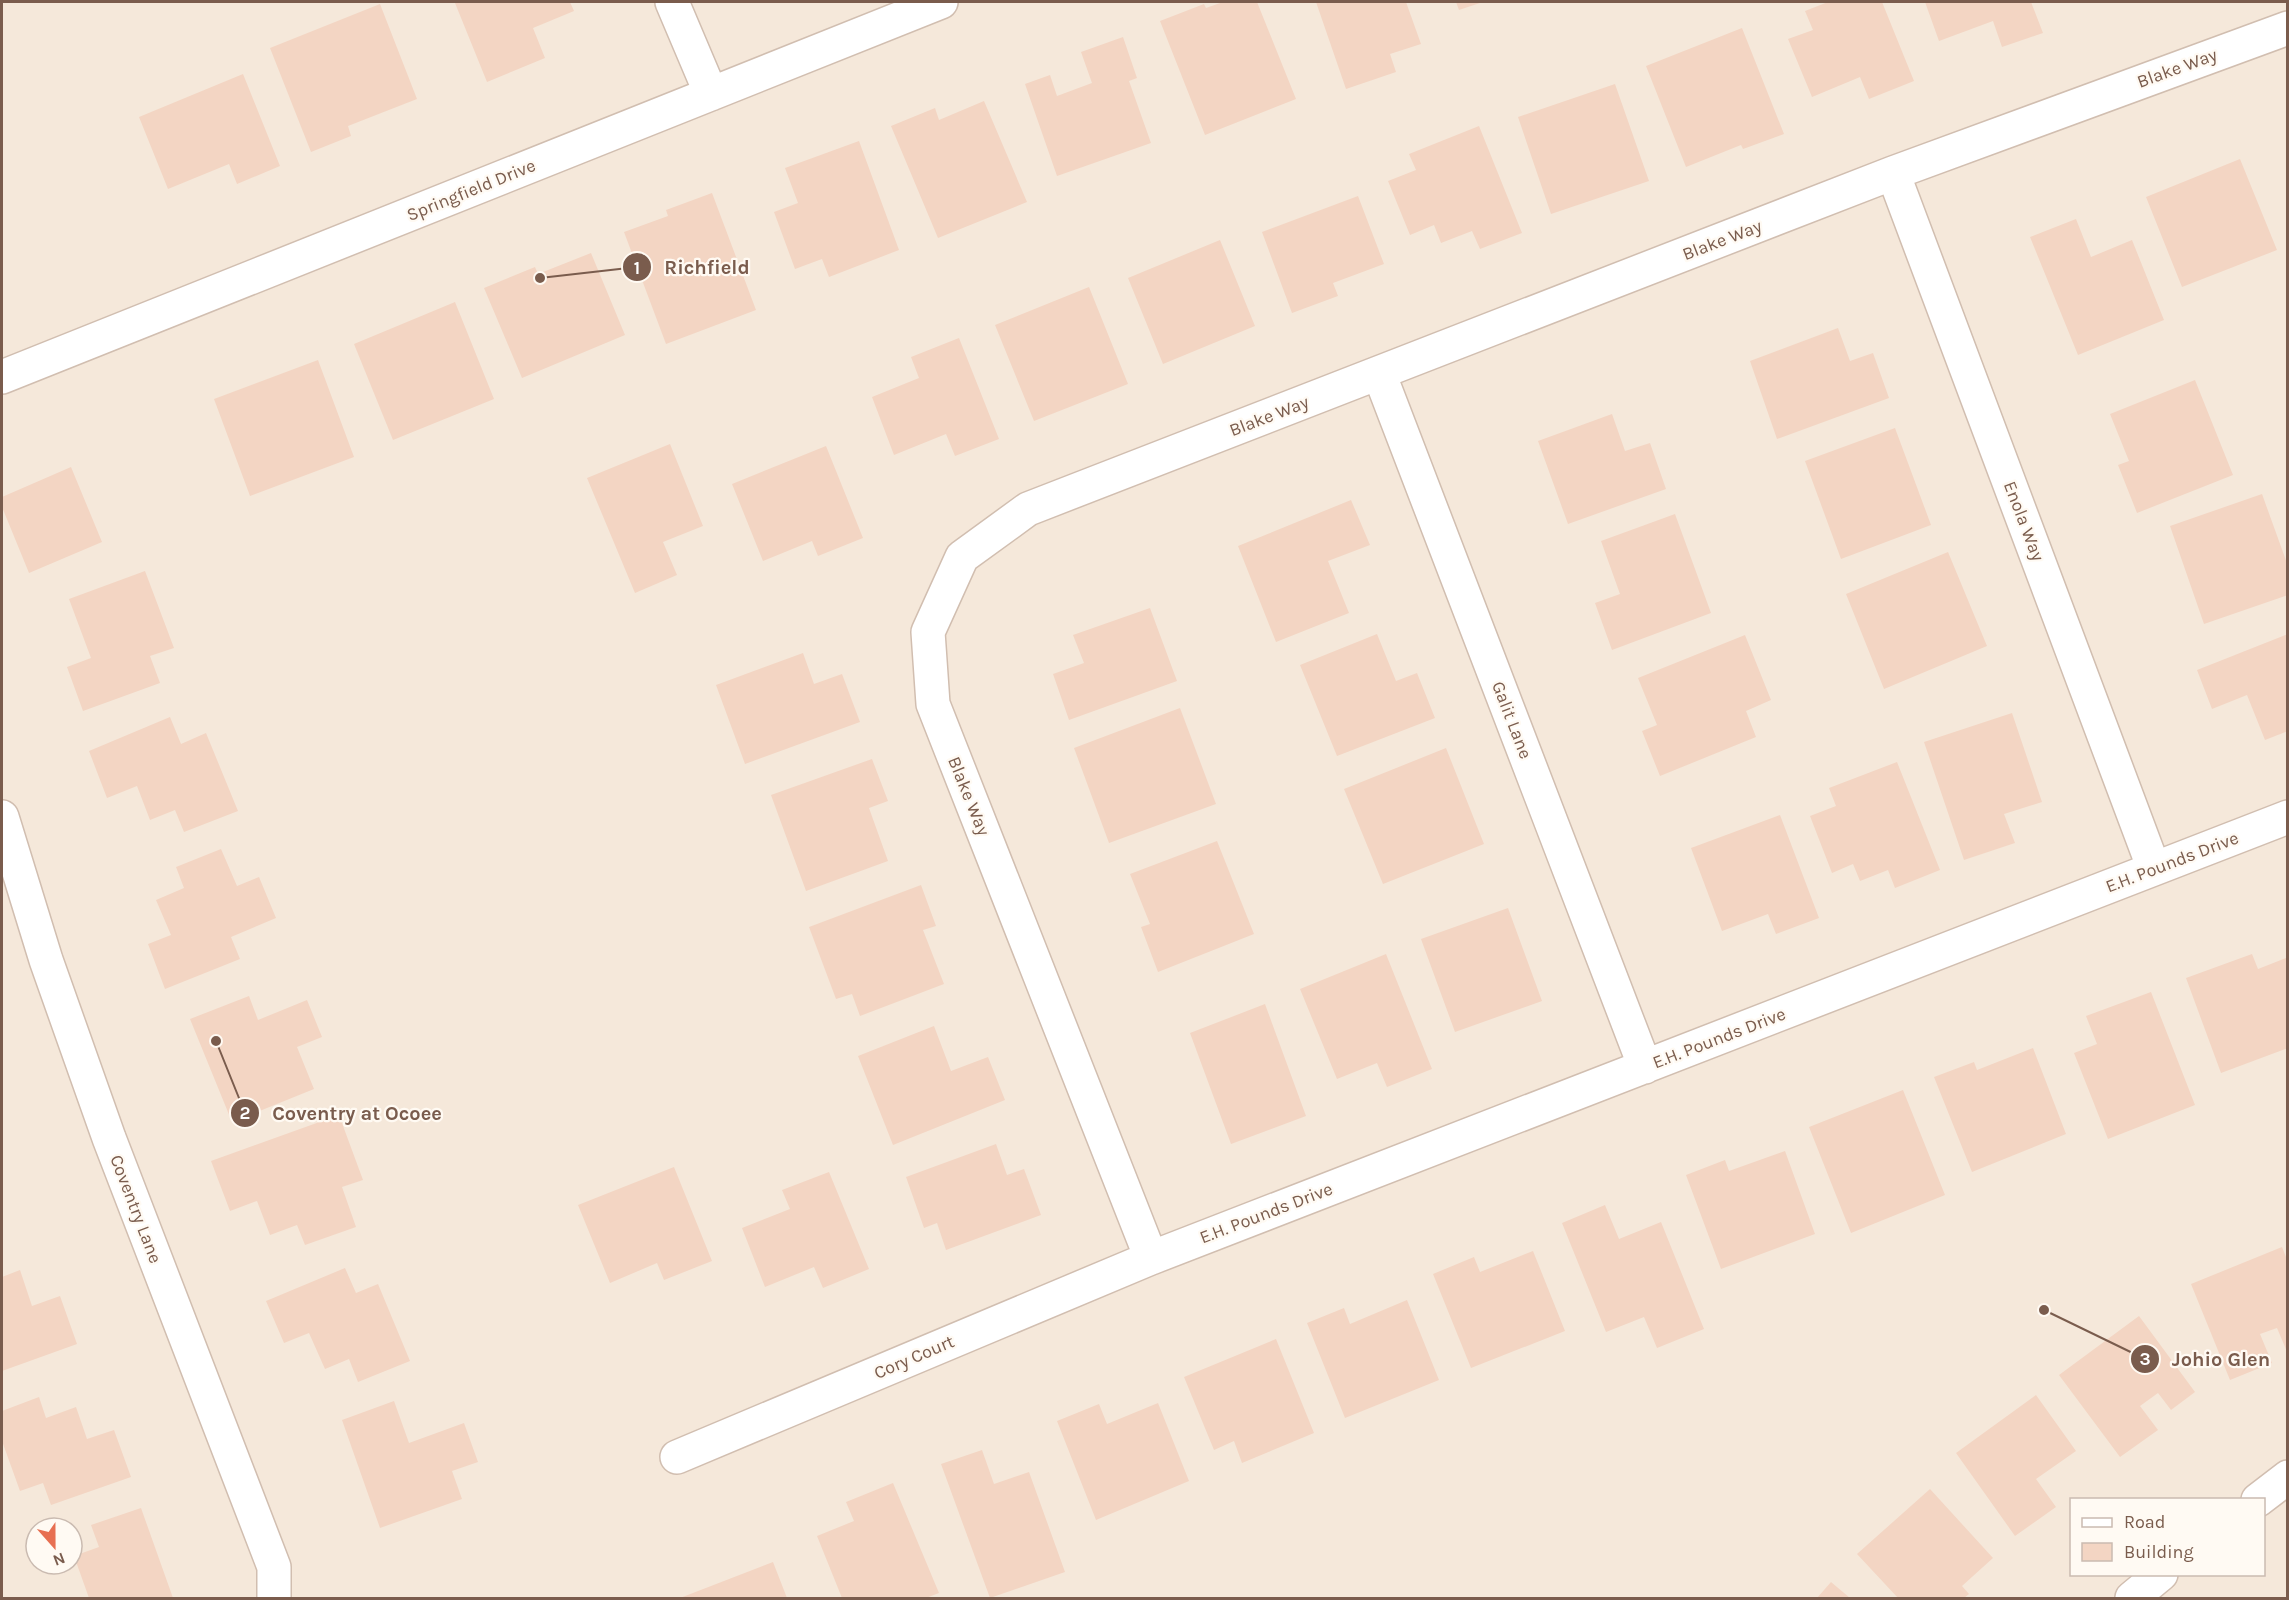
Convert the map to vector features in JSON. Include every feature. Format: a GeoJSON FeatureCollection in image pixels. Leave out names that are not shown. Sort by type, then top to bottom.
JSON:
{"type":"FeatureCollection","features":[{"type":"Feature","properties":{"kind":"street"},"geometry":{"type":"LineString","coordinates":[[672,2],[711,94]]}},
{"type":"Feature","properties":{"kind":"street","name":"Springfield Drive"},"geometry":{"type":"LineString","coordinates":[[2,377],[941,2]]}},
{"type":"Feature","properties":{"kind":"street","name":"Blake Way"},"geometry":{"type":"LineString","coordinates":[[1151,1258],[933,704],[928,632],[962,557],[1028,509],[1893,173],[2288,28]]}},
{"type":"Feature","properties":{"kind":"street","name":"Enola Way"},"geometry":{"type":"LineString","coordinates":[[1893,173],[2154,869]]}},
{"type":"Feature","properties":{"kind":"street","name":"Galit Lane"},"geometry":{"type":"LineString","coordinates":[[1379,373],[1645,1066]]}},
{"type":"Feature","properties":{"kind":"street","name":"Coventry Lane"},"geometry":{"type":"LineString","coordinates":[[2,817],[46,960],[109,1138],[274,1567],[274,1599]]}},
{"type":"Feature","properties":{"kind":"street","name":"E.H. Pounds Drive"},"geometry":{"type":"LineString","coordinates":[[1151,1258],[2288,817]]}},
{"type":"Feature","properties":{"kind":"street","name":"Cory Court"},"geometry":{"type":"LineString","coordinates":[[677,1457],[1151,1258]]}},
{"type":"Feature","properties":{"kind":"street"},"geometry":{"type":"LineString","coordinates":[[2262,1498],[2288,1477]]}},
{"type":"Feature","properties":{"kind":"street"},"geometry":{"type":"LineString","coordinates":[[2132,1599],[2160,1576]]}},
{"type":"Feature","properties":{"kind":"shaded area"},"geometry":{"type":"Polygon","coordinates":[[[2,2],[2287,2],[2287,1598],[2,1598],[2,2]]]}},
{"type":"Feature","properties":{"kind":"building"},"geometry":{"type":"Polygon","coordinates":[[[570,2],[574,11],[533,28],[545,58],[487,82],[455,3],[570,2]]]}},
{"type":"Feature","properties":{"kind":"building"},"geometry":{"type":"Polygon","coordinates":[[[1223,2],[1257,2],[1296,99],[1205,135],[1160,21],[1204,4],[1206,8],[1223,2]]]}},
{"type":"Feature","properties":{"kind":"building"},"geometry":{"type":"Polygon","coordinates":[[[1316,2],[1406,2],[1421,44],[1390,54],[1396,72],[1346,89],[1316,2]]]}},
{"type":"Feature","properties":{"kind":"building"},"geometry":{"type":"Polygon","coordinates":[[[1456,2],[1483,2],[1459,10],[1456,2]]]}},
{"type":"Feature","properties":{"kind":"building"},"geometry":{"type":"Polygon","coordinates":[[[1828,2],[1882,2],[1914,81],[1869,99],[1860,77],[1812,97],[1788,39],[1813,30],[1805,11],[1828,2]]]}},
{"type":"Feature","properties":{"kind":"building"},"geometry":{"type":"Polygon","coordinates":[[[1925,2],[2031,2],[2043,33],[2002,47],[1993,21],[1939,41],[1925,2]]]}},
{"type":"Feature","properties":{"kind":"building"},"geometry":{"type":"Polygon","coordinates":[[[380,4],[417,99],[348,126],[351,136],[311,152],[270,48],[380,4]]]}},
{"type":"Feature","properties":{"kind":"building"},"geometry":{"type":"Polygon","coordinates":[[[1742,28],[1784,134],[1743,149],[1741,145],[1686,167],[1646,66],[1742,28]]]}},
{"type":"Feature","properties":{"kind":"building"},"geometry":{"type":"Polygon","coordinates":[[[1123,37],[1137,78],[1129,81],[1151,143],[1057,176],[1025,84],[1050,75],[1057,96],[1092,83],[1081,52],[1123,37]]]}},
{"type":"Feature","properties":{"kind":"building"},"geometry":{"type":"Polygon","coordinates":[[[243,74],[280,166],[237,184],[229,164],[168,189],[139,117],[243,74]]]}},
{"type":"Feature","properties":{"kind":"building"},"geometry":{"type":"Polygon","coordinates":[[[1615,84],[1649,181],[1551,214],[1518,117],[1615,84]]]}},
{"type":"Feature","properties":{"kind":"building"},"geometry":{"type":"Polygon","coordinates":[[[984,101],[1027,202],[938,238],[891,126],[935,108],[939,120],[984,101]]]}},
{"type":"Feature","properties":{"kind":"building"},"geometry":{"type":"Polygon","coordinates":[[[1479,126],[1522,233],[1480,249],[1472,231],[1441,243],[1434,225],[1410,235],[1388,181],[1416,170],[1409,154],[1479,126]]]}},
{"type":"Feature","properties":{"kind":"building"},"geometry":{"type":"Polygon","coordinates":[[[859,141],[899,250],[829,277],[822,259],[795,269],[774,212],[798,203],[785,168],[859,141]]]}},
{"type":"Feature","properties":{"kind":"building"},"geometry":{"type":"Polygon","coordinates":[[[2240,159],[2277,250],[2182,287],[2146,197],[2240,159]]]}},
{"type":"Feature","properties":{"kind":"building"},"geometry":{"type":"Polygon","coordinates":[[[712,193],[756,310],[666,344],[624,232],[668,216],[666,210],[712,193]]]}},
{"type":"Feature","properties":{"kind":"building"},"geometry":{"type":"Polygon","coordinates":[[[1358,196],[1384,264],[1333,283],[1338,296],[1292,313],[1262,232],[1358,196]]]}},
{"type":"Feature","properties":{"kind":"building"},"geometry":{"type":"Polygon","coordinates":[[[2076,219],[2091,257],[2132,240],[2164,320],[2078,355],[2030,237],[2076,219]]]}},
{"type":"Feature","properties":{"kind":"building"},"geometry":{"type":"Polygon","coordinates":[[[1220,240],[1255,326],[1163,364],[1128,278],[1220,240]]]}},
{"type":"Feature","properties":{"kind":"building"},"geometry":{"type":"Polygon","coordinates":[[[591,253],[625,335],[522,378],[484,288],[535,267],[538,274],[591,253]]]}},
{"type":"Feature","properties":{"kind":"building"},"geometry":{"type":"Polygon","coordinates":[[[1089,287],[1128,384],[1034,421],[995,325],[1089,287]]]}},
{"type":"Feature","properties":{"kind":"building"},"geometry":{"type":"Polygon","coordinates":[[[455,302],[494,399],[393,440],[354,344],[455,302]]]}},
{"type":"Feature","properties":{"kind":"building"},"geometry":{"type":"Polygon","coordinates":[[[1838,328],[1850,361],[1873,353],[1889,398],[1777,439],[1750,361],[1838,328]]]}},
{"type":"Feature","properties":{"kind":"building"},"geometry":{"type":"Polygon","coordinates":[[[959,338],[999,439],[955,456],[946,434],[894,455],[872,397],[919,378],[911,357],[959,338]]]}},
{"type":"Feature","properties":{"kind":"building"},"geometry":{"type":"Polygon","coordinates":[[[318,360],[354,457],[250,496],[214,399],[318,360]]]}},
{"type":"Feature","properties":{"kind":"building"},"geometry":{"type":"Polygon","coordinates":[[[2195,380],[2233,475],[2137,513],[2118,465],[2129,461],[2110,414],[2195,380]]]}},
{"type":"Feature","properties":{"kind":"building"},"geometry":{"type":"Polygon","coordinates":[[[1612,414],[1625,451],[1650,443],[1666,489],[1568,524],[1538,441],[1612,414]]]}},
{"type":"Feature","properties":{"kind":"building"},"geometry":{"type":"Polygon","coordinates":[[[1895,428],[1931,525],[1841,559],[1805,461],[1895,428]]]}},
{"type":"Feature","properties":{"kind":"building"},"geometry":{"type":"Polygon","coordinates":[[[670,444],[703,526],[663,542],[677,575],[635,593],[587,478],[670,444]]]}},
{"type":"Feature","properties":{"kind":"building"},"geometry":{"type":"Polygon","coordinates":[[[826,446],[863,538],[818,556],[812,541],[763,561],[732,484],[826,446]]]}},
{"type":"Feature","properties":{"kind":"building"},"geometry":{"type":"Polygon","coordinates":[[[71,467],[102,542],[29,573],[2,507],[2,497],[71,467]]]}},
{"type":"Feature","properties":{"kind":"building"},"geometry":{"type":"Polygon","coordinates":[[[2262,494],[2288,566],[2288,595],[2204,624],[2170,526],[2262,494]]]}},
{"type":"Feature","properties":{"kind":"building"},"geometry":{"type":"Polygon","coordinates":[[[1351,500],[1370,545],[1328,561],[1349,613],[1276,642],[1238,546],[1351,500]]]}},
{"type":"Feature","properties":{"kind":"building"},"geometry":{"type":"Polygon","coordinates":[[[1675,514],[1711,613],[1612,650],[1595,603],[1620,594],[1601,541],[1675,514]]]}},
{"type":"Feature","properties":{"kind":"building"},"geometry":{"type":"Polygon","coordinates":[[[1948,552],[1987,646],[1884,689],[1846,594],[1948,552]]]}},
{"type":"Feature","properties":{"kind":"building"},"geometry":{"type":"Polygon","coordinates":[[[145,571],[174,648],[150,656],[160,683],[83,711],[67,667],[91,658],[69,599],[145,571]]]}},
{"type":"Feature","properties":{"kind":"building"},"geometry":{"type":"Polygon","coordinates":[[[1150,608],[1177,681],[1069,720],[1053,674],[1084,663],[1073,635],[1150,608]]]}},
{"type":"Feature","properties":{"kind":"building"},"geometry":{"type":"Polygon","coordinates":[[[1377,634],[1396,681],[1417,673],[1435,718],[1337,756],[1300,665],[1377,634]]]}},
{"type":"Feature","properties":{"kind":"building"},"geometry":{"type":"Polygon","coordinates":[[[2288,634],[2288,731],[2265,740],[2247,695],[2212,709],[2197,670],[2288,634]]]}},
{"type":"Feature","properties":{"kind":"building"},"geometry":{"type":"Polygon","coordinates":[[[1745,635],[1771,700],[1746,711],[1756,737],[1660,776],[1642,731],[1657,725],[1638,678],[1745,635]]]}},
{"type":"Feature","properties":{"kind":"building"},"geometry":{"type":"Polygon","coordinates":[[[803,653],[814,684],[842,674],[860,722],[745,764],[716,685],[803,653]]]}},
{"type":"Feature","properties":{"kind":"building"},"geometry":{"type":"Polygon","coordinates":[[[1180,708],[1216,804],[1109,843],[1074,748],[1180,708]]]}},
{"type":"Feature","properties":{"kind":"building"},"geometry":{"type":"Polygon","coordinates":[[[2012,713],[2042,802],[2004,814],[2015,843],[1964,860],[1924,742],[2012,713]]]}},
{"type":"Feature","properties":{"kind":"building"},"geometry":{"type":"Polygon","coordinates":[[[170,717],[181,744],[206,733],[238,811],[184,832],[175,810],[150,820],[137,786],[107,798],[89,751],[170,717]]]}},
{"type":"Feature","properties":{"kind":"building"},"geometry":{"type":"Polygon","coordinates":[[[1446,748],[1484,844],[1383,884],[1344,789],[1446,748]]]}},
{"type":"Feature","properties":{"kind":"building"},"geometry":{"type":"Polygon","coordinates":[[[872,759],[888,801],[869,808],[888,861],[806,891],[771,795],[872,759]]]}},
{"type":"Feature","properties":{"kind":"building"},"geometry":{"type":"Polygon","coordinates":[[[1897,762],[1940,870],[1895,888],[1888,870],[1860,881],[1853,864],[1832,873],[1810,816],[1836,806],[1829,788],[1897,762]]]}},
{"type":"Feature","properties":{"kind":"building"},"geometry":{"type":"Polygon","coordinates":[[[1780,815],[1819,918],[1776,934],[1768,914],[1722,931],[1691,848],[1780,815]]]}},
{"type":"Feature","properties":{"kind":"building"},"geometry":{"type":"Polygon","coordinates":[[[1217,841],[1254,934],[1158,972],[1141,927],[1150,924],[1130,874],[1217,841]]]}},
{"type":"Feature","properties":{"kind":"building"},"geometry":{"type":"Polygon","coordinates":[[[221,849],[237,886],[259,877],[276,918],[231,937],[240,959],[165,989],[148,944],[171,935],[156,900],[184,888],[176,867],[221,849]]]}},
{"type":"Feature","properties":{"kind":"building"},"geometry":{"type":"Polygon","coordinates":[[[921,885],[936,926],[923,930],[944,984],[860,1016],[852,994],[836,999],[809,927],[921,885]]]}},
{"type":"Feature","properties":{"kind":"building"},"geometry":{"type":"Polygon","coordinates":[[[1508,908],[1542,1001],[1455,1032],[1421,939],[1508,908]]]}},
{"type":"Feature","properties":{"kind":"building"},"geometry":{"type":"Polygon","coordinates":[[[1386,954],[1432,1069],[1387,1087],[1377,1063],[1337,1079],[1300,989],[1386,954]]]}},
{"type":"Feature","properties":{"kind":"building"},"geometry":{"type":"Polygon","coordinates":[[[2252,954],[2258,969],[2286,958],[2288,1048],[2221,1073],[2186,978],[2252,954]]]}},
{"type":"Feature","properties":{"kind":"building"},"geometry":{"type":"Polygon","coordinates":[[[2151,992],[2195,1105],[2108,1139],[2074,1053],[2097,1044],[2086,1016],[2151,992]]]}},
{"type":"Feature","properties":{"kind":"building"},"geometry":{"type":"Polygon","coordinates":[[[249,996],[258,1020],[307,1000],[322,1037],[297,1047],[314,1089],[232,1122],[190,1019],[249,996]]]}},
{"type":"Feature","properties":{"kind":"building"},"geometry":{"type":"Polygon","coordinates":[[[1265,1004],[1306,1116],[1231,1144],[1190,1033],[1265,1004]]]}},
{"type":"Feature","properties":{"kind":"building"},"geometry":{"type":"Polygon","coordinates":[[[934,1026],[951,1071],[988,1057],[1005,1100],[893,1145],[858,1056],[934,1026]]]}},
{"type":"Feature","properties":{"kind":"building"},"geometry":{"type":"Polygon","coordinates":[[[2033,1048],[2066,1134],[1972,1172],[1934,1077],[1974,1062],[1977,1070],[2033,1048]]]}},
{"type":"Feature","properties":{"kind":"building"},"geometry":{"type":"Polygon","coordinates":[[[1903,1090],[1945,1195],[1851,1233],[1809,1127],[1903,1090]]]}},
{"type":"Feature","properties":{"kind":"building"},"geometry":{"type":"Polygon","coordinates":[[[339,1115],[363,1180],[342,1187],[356,1227],[305,1245],[297,1225],[270,1235],[257,1201],[230,1211],[211,1161],[339,1115]]]}},
{"type":"Feature","properties":{"kind":"building"},"geometry":{"type":"Polygon","coordinates":[[[996,1144],[1007,1175],[1024,1169],[1041,1215],[946,1250],[937,1223],[924,1228],[906,1177],[996,1144]]]}},
{"type":"Feature","properties":{"kind":"building"},"geometry":{"type":"Polygon","coordinates":[[[1785,1151],[1815,1234],[1721,1269],[1686,1175],[1725,1160],[1729,1171],[1785,1151]]]}},
{"type":"Feature","properties":{"kind":"building"},"geometry":{"type":"Polygon","coordinates":[[[674,1167],[712,1261],[664,1280],[657,1263],[610,1283],[578,1205],[674,1167]]]}},
{"type":"Feature","properties":{"kind":"building"},"geometry":{"type":"Polygon","coordinates":[[[829,1172],[869,1269],[823,1288],[814,1267],[765,1287],[742,1228],[790,1209],[782,1190],[829,1172]]]}},
{"type":"Feature","properties":{"kind":"building"},"geometry":{"type":"Polygon","coordinates":[[[1605,1205],[1619,1239],[1661,1222],[1704,1329],[1657,1348],[1644,1317],[1606,1332],[1562,1223],[1605,1205]]]}},
{"type":"Feature","properties":{"kind":"building"},"geometry":{"type":"Polygon","coordinates":[[[2282,1247],[2288,1262],[2288,1354],[2277,1328],[2260,1334],[2272,1363],[2230,1380],[2191,1284],[2282,1247]]]}},
{"type":"Feature","properties":{"kind":"building"},"geometry":{"type":"Polygon","coordinates":[[[1533,1251],[1565,1331],[1471,1368],[1433,1274],[1474,1257],[1480,1272],[1533,1251]]]}},
{"type":"Feature","properties":{"kind":"building"},"geometry":{"type":"Polygon","coordinates":[[[345,1268],[356,1293],[378,1284],[410,1361],[358,1382],[349,1359],[325,1369],[309,1333],[284,1343],[266,1301],[345,1268]]]}},
{"type":"Feature","properties":{"kind":"building"},"geometry":{"type":"Polygon","coordinates":[[[20,1270],[32,1306],[60,1296],[77,1344],[2,1371],[2,1277],[20,1270]]]}},
{"type":"Feature","properties":{"kind":"building"},"geometry":{"type":"Polygon","coordinates":[[[1407,1300],[1439,1380],[1345,1418],[1307,1323],[1344,1308],[1350,1324],[1407,1300]]]}},
{"type":"Feature","properties":{"kind":"building"},"geometry":{"type":"Polygon","coordinates":[[[2139,1316],[2195,1392],[2171,1410],[2158,1393],[2140,1406],[2158,1430],[2120,1457],[2059,1375],[2139,1316]]]}},
{"type":"Feature","properties":{"kind":"building"},"geometry":{"type":"Polygon","coordinates":[[[1276,1339],[1314,1433],[1242,1463],[1234,1441],[1214,1450],[1184,1377],[1276,1339]]]}},
{"type":"Feature","properties":{"kind":"building"},"geometry":{"type":"Polygon","coordinates":[[[2036,1395],[2076,1451],[2036,1479],[2056,1507],[2015,1536],[1956,1453],[2036,1395]]]}},
{"type":"Feature","properties":{"kind":"building"},"geometry":{"type":"Polygon","coordinates":[[[39,1397],[46,1418],[76,1407],[87,1439],[114,1430],[131,1477],[51,1505],[43,1483],[20,1491],[2,1441],[2,1411],[39,1397]]]}},
{"type":"Feature","properties":{"kind":"building"},"geometry":{"type":"Polygon","coordinates":[[[394,1401],[409,1443],[464,1423],[478,1462],[452,1471],[462,1499],[380,1528],[342,1420],[394,1401]]]}},
{"type":"Feature","properties":{"kind":"building"},"geometry":{"type":"Polygon","coordinates":[[[1158,1403],[1189,1481],[1096,1520],[1057,1421],[1099,1404],[1107,1424],[1158,1403]]]}},
{"type":"Feature","properties":{"kind":"building"},"geometry":{"type":"Polygon","coordinates":[[[982,1450],[994,1484],[1029,1472],[1065,1572],[990,1598],[941,1464],[982,1450]]]}},
{"type":"Feature","properties":{"kind":"building"},"geometry":{"type":"Polygon","coordinates":[[[893,1483],[939,1593],[926,1598],[842,1598],[817,1536],[854,1521],[846,1502],[893,1483]]]}},
{"type":"Feature","properties":{"kind":"building"},"geometry":{"type":"Polygon","coordinates":[[[1930,1489],[1993,1558],[1962,1586],[1969,1594],[1964,1598],[1898,1598],[1857,1554],[1930,1489]]]}},
{"type":"Feature","properties":{"kind":"building"},"geometry":{"type":"Polygon","coordinates":[[[141,1508],[173,1598],[89,1598],[81,1576],[84,1576],[84,1552],[99,1547],[91,1525],[141,1508]]]}},
{"type":"Feature","properties":{"kind":"building"},"geometry":{"type":"Polygon","coordinates":[[[773,1562],[787,1598],[680,1598],[773,1562]]]}},
{"type":"Feature","properties":{"kind":"building"},"geometry":{"type":"Polygon","coordinates":[[[1831,1582],[1850,1598],[1817,1598],[1831,1582]]]}},
{"type":"Feature","properties":{"kind":"place","name":"Richfield"},"geometry":{"type":"Point","coordinates":[540,278]}},
{"type":"Feature","properties":{"kind":"place","name":"Coventry at Ocoee"},"geometry":{"type":"Point","coordinates":[216,1041]}},
{"type":"Feature","properties":{"kind":"place","name":"Johio Glen"},"geometry":{"type":"Point","coordinates":[2044,1310]}}]}
